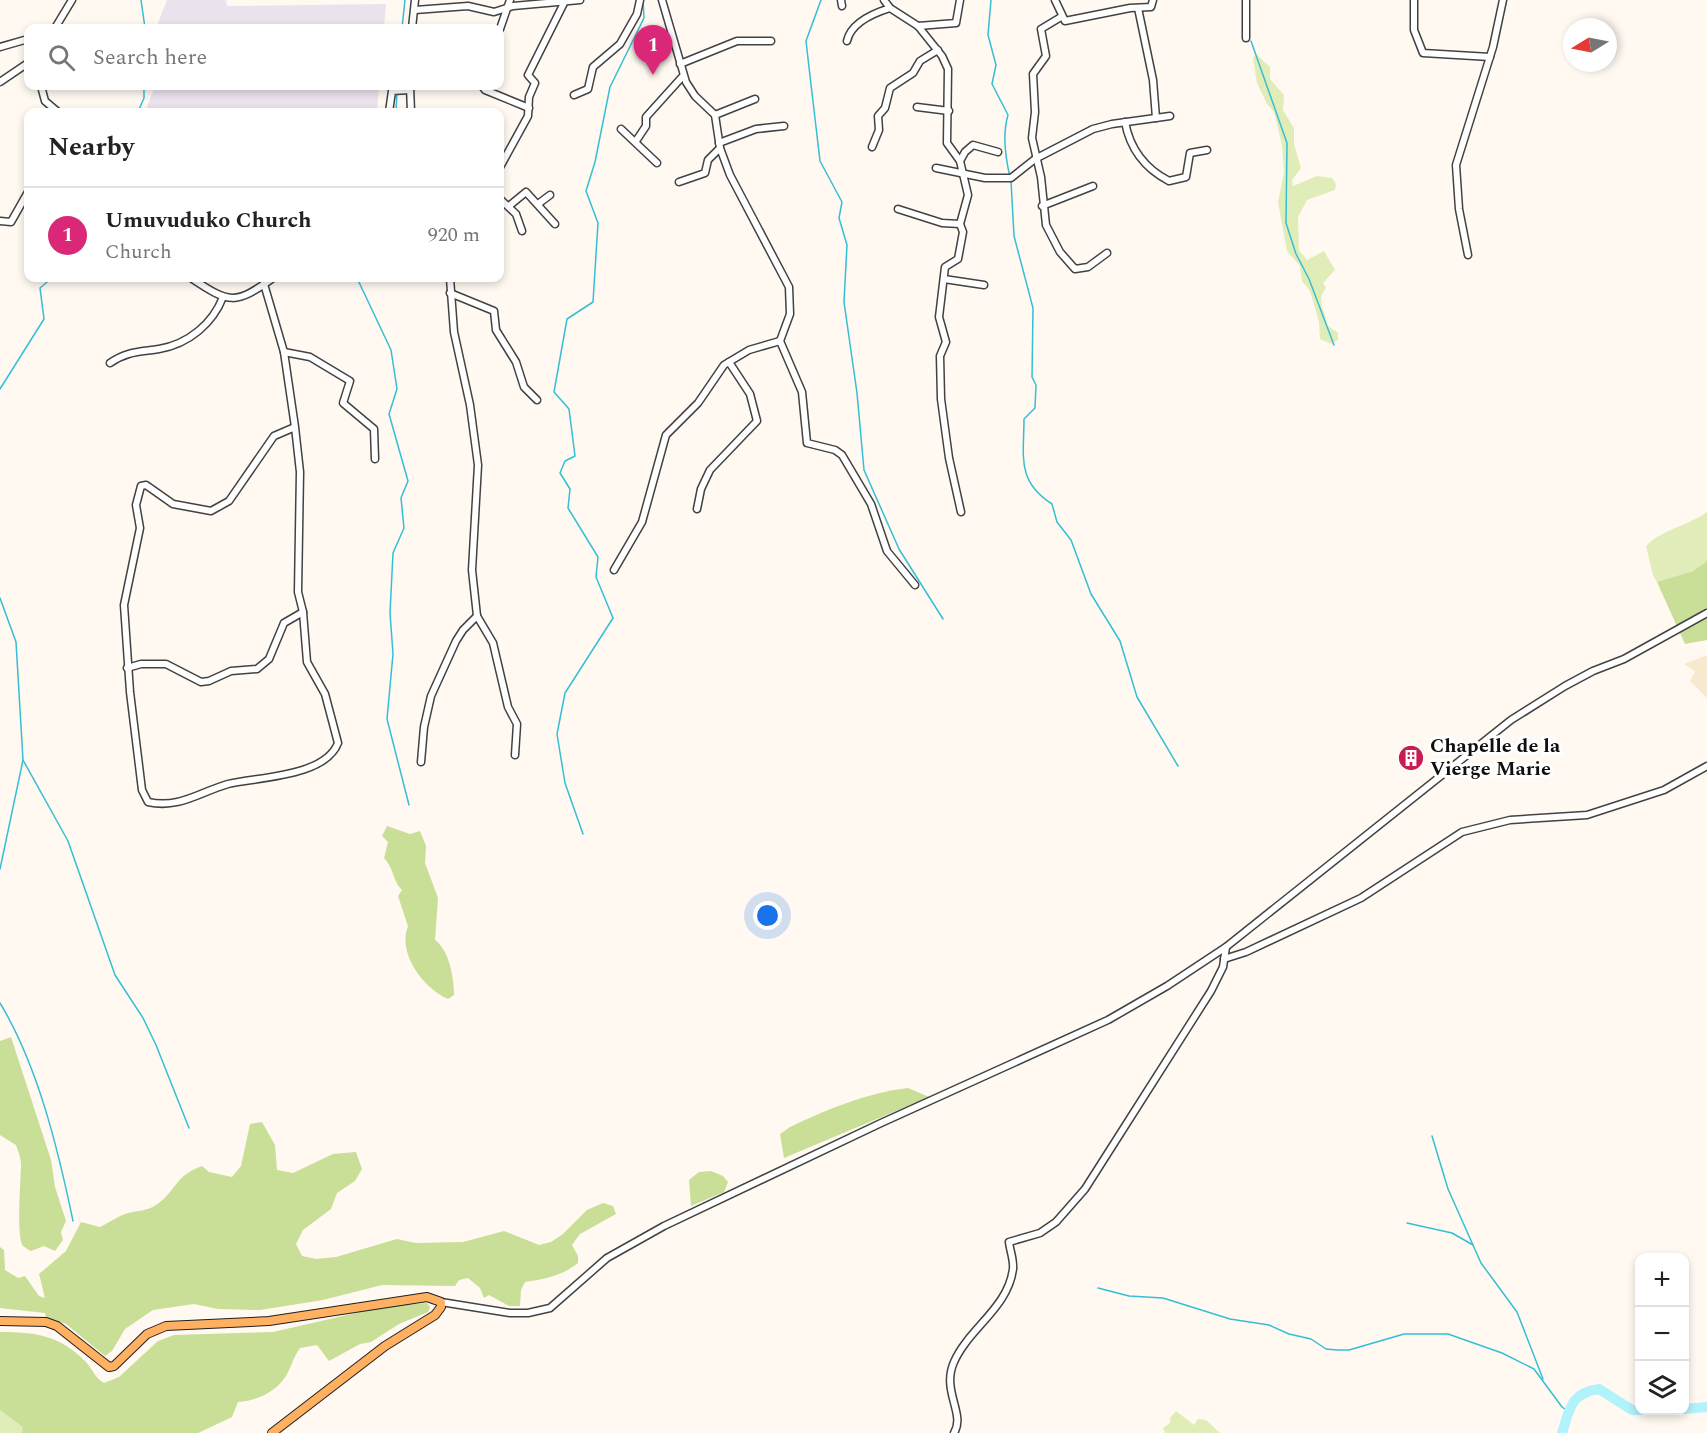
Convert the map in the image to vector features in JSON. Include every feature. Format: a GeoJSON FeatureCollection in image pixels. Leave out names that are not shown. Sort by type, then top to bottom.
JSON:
{"type":"FeatureCollection","features":[{"type":"Feature","properties":{"kind":"main road"},"geometry":{"type":"LineString","coordinates":[[0,1321],[46,1322],[57,1326],[110,1367],[114,1366],[147,1334],[166,1326],[269,1321],[427,1297],[441,1302],[441,1308],[435,1315],[385,1346],[272,1433]]}},
{"type":"Feature","properties":{"kind":"street"},"geometry":{"type":"LineString","coordinates":[[58,24],[72,0]]}},
{"type":"Feature","properties":{"kind":"street"},"geometry":{"type":"LineString","coordinates":[[413,24],[416,0]]}},
{"type":"Feature","properties":{"kind":"street"},"geometry":{"type":"LineString","coordinates":[[502,24],[510,0]]}},
{"type":"Feature","properties":{"kind":"street"},"geometry":{"type":"LineString","coordinates":[[415,10],[468,6],[494,12],[523,5],[580,0]]}},
{"type":"Feature","properties":{"kind":"street"},"geometry":{"type":"LineString","coordinates":[[574,95],[588,89],[595,64],[620,44],[637,14],[640,0]]}},
{"type":"Feature","properties":{"kind":"street"},"geometry":{"type":"LineString","coordinates":[[662,0],[689,89],[715,115],[720,146],[730,175],[789,287],[790,314],[780,341],[802,392],[807,443],[836,450],[842,455],[871,504],[887,551],[908,580],[915,585]]}},
{"type":"Feature","properties":{"kind":"street"},"geometry":{"type":"LineString","coordinates":[[884,0],[890,8],[918,26],[938,50],[948,69],[947,143],[960,162],[968,195],[960,224],[963,232],[958,260],[945,267],[939,317],[946,342],[940,356],[946,440],[961,512]]}},
{"type":"Feature","properties":{"kind":"street"},"geometry":{"type":"LineString","coordinates":[[918,26],[956,23],[960,0]]}},
{"type":"Feature","properties":{"kind":"street"},"geometry":{"type":"LineString","coordinates":[[1055,0],[1061,17],[1065,21],[1151,7],[1153,0]]}},
{"type":"Feature","properties":{"kind":"street"},"geometry":{"type":"LineString","coordinates":[[1246,0],[1246,38]]}},
{"type":"Feature","properties":{"kind":"street"},"geometry":{"type":"LineString","coordinates":[[1414,0],[1414,30],[1423,53],[1490,57]]}},
{"type":"Feature","properties":{"kind":"street"},"geometry":{"type":"LineString","coordinates":[[1468,255],[1459,209],[1456,165],[1490,57],[1503,0]]}},
{"type":"Feature","properties":{"kind":"street"},"geometry":{"type":"LineString","coordinates":[[504,160],[523,127],[529,108],[529,98],[534,82],[528,75],[564,3]]}},
{"type":"Feature","properties":{"kind":"street"},"geometry":{"type":"LineString","coordinates":[[847,41],[853,30],[869,15],[890,8]]}},
{"type":"Feature","properties":{"kind":"street"},"geometry":{"type":"LineString","coordinates":[[1138,8],[1153,80],[1156,118]]}},
{"type":"Feature","properties":{"kind":"street"},"geometry":{"type":"LineString","coordinates":[[1061,17],[1041,29],[1046,56],[1033,74],[1032,82],[1035,112],[1032,138],[1041,177],[1042,206],[1046,225],[1056,244],[1075,269],[1088,267],[1107,253]]}},
{"type":"Feature","properties":{"kind":"street"},"geometry":{"type":"LineString","coordinates":[[0,47],[24,40]]}},
{"type":"Feature","properties":{"kind":"street"},"geometry":{"type":"LineString","coordinates":[[680,64],[737,41],[771,41]]}},
{"type":"Feature","properties":{"kind":"street"},"geometry":{"type":"LineString","coordinates":[[872,147],[879,130],[878,116],[885,108],[890,88],[913,72],[920,61],[938,50]]}},
{"type":"Feature","properties":{"kind":"street"},"geometry":{"type":"LineString","coordinates":[[0,82],[24,66]]}},
{"type":"Feature","properties":{"kind":"street"},"geometry":{"type":"LineString","coordinates":[[636,141],[646,126],[646,117],[684,76]]}},
{"type":"Feature","properties":{"kind":"street"},"geometry":{"type":"LineString","coordinates":[[42,90],[45,101],[53,108]]}},
{"type":"Feature","properties":{"kind":"street"},"geometry":{"type":"LineString","coordinates":[[390,108],[392,91],[398,90]]}},
{"type":"Feature","properties":{"kind":"street"},"geometry":{"type":"LineString","coordinates":[[410,90],[411,108]]}},
{"type":"Feature","properties":{"kind":"street"},"geometry":{"type":"LineString","coordinates":[[485,90],[529,108]]}},
{"type":"Feature","properties":{"kind":"street"},"geometry":{"type":"LineString","coordinates":[[715,115],[755,99]]}},
{"type":"Feature","properties":{"kind":"street"},"geometry":{"type":"LineString","coordinates":[[917,107],[949,111]]}},
{"type":"Feature","properties":{"kind":"street"},"geometry":{"type":"LineString","coordinates":[[936,168],[985,178],[1011,177],[1035,159],[1093,129],[1170,116]]}},
{"type":"Feature","properties":{"kind":"street"},"geometry":{"type":"LineString","coordinates":[[1125,122],[1127,134],[1138,156],[1169,181],[1186,177],[1190,153],[1207,150]]}},
{"type":"Feature","properties":{"kind":"street"},"geometry":{"type":"LineString","coordinates":[[679,183],[705,173],[708,160],[720,146],[759,129],[784,126]]}},
{"type":"Feature","properties":{"kind":"street"},"geometry":{"type":"LineString","coordinates":[[621,129],[657,163]]}},
{"type":"Feature","properties":{"kind":"street"},"geometry":{"type":"LineString","coordinates":[[960,162],[965,152],[973,145],[998,152]]}},
{"type":"Feature","properties":{"kind":"street"},"geometry":{"type":"LineString","coordinates":[[1042,206],[1094,186]]}},
{"type":"Feature","properties":{"kind":"street"},"geometry":{"type":"LineString","coordinates":[[509,206],[524,192],[555,224]]}},
{"type":"Feature","properties":{"kind":"street"},"geometry":{"type":"LineString","coordinates":[[538,204],[550,195]]}},
{"type":"Feature","properties":{"kind":"street"},"geometry":{"type":"LineString","coordinates":[[0,221],[11,222],[24,199]]}},
{"type":"Feature","properties":{"kind":"street"},"geometry":{"type":"LineString","coordinates":[[504,202],[520,221],[522,231]]}},
{"type":"Feature","properties":{"kind":"street"},"geometry":{"type":"LineString","coordinates":[[898,209],[942,223],[960,224]]}},
{"type":"Feature","properties":{"kind":"street"},"geometry":{"type":"LineString","coordinates":[[944,279],[967,280],[984,285]]}},
{"type":"Feature","properties":{"kind":"street"},"geometry":{"type":"LineString","coordinates":[[198,282],[224,297],[243,298],[267,282]]}},
{"type":"Feature","properties":{"kind":"street"},"geometry":{"type":"LineString","coordinates":[[450,282],[454,332],[470,405],[478,465],[472,570],[477,616],[493,643],[508,707],[517,724],[515,755]]}},
{"type":"Feature","properties":{"kind":"street"},"geometry":{"type":"LineString","coordinates":[[264,284],[284,352],[295,427],[300,472],[298,592],[303,612],[307,662],[325,693],[338,743],[328,756],[292,775],[225,785],[185,802],[158,804],[146,801],[128,669],[124,605],[140,528],[136,506],[141,486],[146,485],[173,504],[211,512],[229,501],[274,436],[295,427]]}},
{"type":"Feature","properties":{"kind":"street"},"geometry":{"type":"LineString","coordinates":[[450,293],[494,310],[496,330],[516,362],[524,387],[537,400]]}},
{"type":"Feature","properties":{"kind":"street"},"geometry":{"type":"LineString","coordinates":[[110,363],[122,355],[171,346],[197,332],[211,321],[224,297]]}},
{"type":"Feature","properties":{"kind":"street"},"geometry":{"type":"LineString","coordinates":[[614,570],[642,522],[663,440],[698,402],[719,370],[749,350],[780,341]]}},
{"type":"Feature","properties":{"kind":"street"},"geometry":{"type":"LineString","coordinates":[[284,352],[310,357],[350,381],[343,403],[374,429],[375,459]]}},
{"type":"Feature","properties":{"kind":"street"},"geometry":{"type":"LineString","coordinates":[[697,509],[701,489],[710,470],[757,421],[750,394],[729,362]]}},
{"type":"Feature","properties":{"kind":"street"},"geometry":{"type":"LineString","coordinates":[[128,669],[141,664],[166,664],[201,681],[209,681],[231,670],[257,669],[269,659],[284,623],[303,612]]}},
{"type":"Feature","properties":{"kind":"street"},"geometry":{"type":"LineString","coordinates":[[441,1302],[510,1313],[528,1313],[550,1308],[607,1258],[664,1226],[881,1123],[1108,1020],[1167,986],[1226,947],[1511,720],[1565,686],[1624,659],[1707,612]]}},
{"type":"Feature","properties":{"kind":"street"},"geometry":{"type":"LineString","coordinates":[[421,762],[425,716],[431,696],[456,641],[477,616]]}},
{"type":"Feature","properties":{"kind":"street"},"geometry":{"type":"LineString","coordinates":[[1224,959],[1246,952],[1361,898],[1462,832],[1510,820],[1587,815],[1664,790],[1707,766]]}},
{"type":"Feature","properties":{"kind":"street"},"geometry":{"type":"LineString","coordinates":[[954,1433],[959,1420],[949,1392],[950,1373],[957,1356],[1008,1289],[1013,1264],[1009,1242],[1040,1233],[1056,1222],[1085,1189],[1211,991],[1223,967],[1226,947]]}},
{"type":"Feature","properties":{"kind":"shaded area"},"geometry":{"type":"Polygon","coordinates":[[[167,0],[226,0],[227,6],[386,4],[384,24],[158,24],[167,0]]]}},
{"type":"Feature","properties":{"kind":"shaded area"},"geometry":{"type":"Polygon","coordinates":[[[153,90],[379,90],[377,108],[147,108],[153,90]]]}},
{"type":"Feature","properties":{"kind":"shaded area"},"geometry":{"type":"Polygon","coordinates":[[[1707,655],[1707,698],[1690,681],[1695,671],[1684,664],[1707,655]]]}},
{"type":"Feature","properties":{"kind":"green space"},"geometry":{"type":"Polygon","coordinates":[[[1256,54],[1270,67],[1270,79],[1284,95],[1283,110],[1294,128],[1294,144],[1301,168],[1292,180],[1293,186],[1317,176],[1332,178],[1336,184],[1335,190],[1307,200],[1298,217],[1299,250],[1307,260],[1324,251],[1335,270],[1323,283],[1326,288],[1321,298],[1327,325],[1338,333],[1338,340],[1331,344],[1320,339],[1319,322],[1310,291],[1302,281],[1300,266],[1287,251],[1278,202],[1284,173],[1282,145],[1274,112],[1267,104],[1257,83],[1253,58],[1256,54]]]}},
{"type":"Feature","properties":{"kind":"green space"},"geometry":{"type":"Polygon","coordinates":[[[1707,512],[1707,561],[1693,571],[1657,582],[1646,546],[1667,531],[1707,512]]]}},
{"type":"Feature","properties":{"kind":"green space"},"geometry":{"type":"Polygon","coordinates":[[[1707,561],[1707,640],[1685,644],[1657,582],[1693,571],[1707,561]]]}},
{"type":"Feature","properties":{"kind":"green space"},"geometry":{"type":"Polygon","coordinates":[[[387,826],[410,834],[420,831],[426,846],[425,863],[438,898],[435,940],[444,950],[453,980],[454,995],[448,999],[421,978],[409,958],[406,947],[408,926],[398,896],[402,890],[384,858],[388,842],[382,836],[387,826]]]}},
{"type":"Feature","properties":{"kind":"green space"},"geometry":{"type":"Polygon","coordinates":[[[11,1037],[51,1160],[55,1187],[66,1221],[61,1232],[63,1240],[55,1251],[44,1246],[31,1251],[23,1246],[21,1240],[20,1159],[16,1145],[0,1135],[0,1041],[11,1037]]]}},
{"type":"Feature","properties":{"kind":"green space"},"geometry":{"type":"Polygon","coordinates":[[[908,1088],[929,1097],[784,1158],[780,1134],[790,1127],[848,1103],[892,1090],[908,1088]]]}},
{"type":"Feature","properties":{"kind":"green space"},"geometry":{"type":"Polygon","coordinates":[[[262,1122],[275,1145],[277,1170],[293,1173],[333,1154],[356,1152],[362,1169],[355,1181],[337,1193],[331,1209],[303,1230],[296,1244],[302,1256],[316,1259],[336,1257],[397,1239],[416,1243],[463,1242],[504,1231],[539,1245],[551,1242],[563,1234],[587,1210],[603,1203],[613,1206],[616,1214],[580,1234],[572,1245],[578,1256],[578,1263],[553,1276],[525,1282],[521,1290],[520,1306],[509,1306],[489,1295],[484,1298],[480,1288],[468,1278],[459,1280],[455,1286],[382,1285],[323,1300],[260,1310],[218,1309],[194,1304],[153,1310],[125,1329],[112,1351],[105,1356],[66,1324],[46,1317],[45,1313],[0,1308],[0,1247],[4,1250],[5,1270],[18,1278],[25,1276],[39,1296],[45,1298],[39,1274],[66,1251],[81,1222],[100,1227],[125,1214],[152,1207],[163,1200],[186,1174],[202,1166],[209,1172],[232,1177],[241,1166],[250,1124],[262,1122]]]}},
{"type":"Feature","properties":{"kind":"green space"},"geometry":{"type":"Polygon","coordinates":[[[711,1171],[723,1176],[728,1182],[724,1192],[691,1206],[689,1180],[699,1172],[711,1171]]]}},
{"type":"Feature","properties":{"kind":"green space"},"geometry":{"type":"Polygon","coordinates":[[[427,1303],[430,1307],[428,1312],[399,1324],[371,1342],[360,1344],[329,1361],[317,1345],[300,1348],[287,1374],[273,1390],[252,1400],[238,1402],[232,1417],[198,1433],[22,1433],[23,1427],[0,1410],[0,1332],[36,1334],[57,1341],[76,1353],[104,1383],[119,1377],[158,1341],[174,1335],[273,1332],[382,1307],[427,1303]]]}},
{"type":"Feature","properties":{"kind":"green space"},"geometry":{"type":"Polygon","coordinates":[[[0,1410],[24,1427],[22,1433],[0,1433],[0,1410]]]}},
{"type":"Feature","properties":{"kind":"green space"},"geometry":{"type":"Polygon","coordinates":[[[1176,1411],[1194,1425],[1198,1419],[1206,1420],[1220,1433],[1165,1433],[1163,1428],[1170,1423],[1170,1418],[1176,1411]]]}},
{"type":"Feature","properties":{"kind":"waterway"},"geometry":{"type":"LineString","coordinates":[[141,0],[144,24]]}},
{"type":"Feature","properties":{"kind":"waterway"},"geometry":{"type":"LineString","coordinates":[[402,24],[405,0]]}},
{"type":"Feature","properties":{"kind":"waterway"},"geometry":{"type":"LineString","coordinates":[[583,834],[565,783],[557,734],[565,693],[613,618],[596,577],[598,557],[568,508],[570,489],[560,473],[565,461],[575,456],[569,409],[554,392],[567,319],[593,302],[598,223],[586,191],[595,162],[610,87],[644,18],[643,0]]}},
{"type":"Feature","properties":{"kind":"waterway"},"geometry":{"type":"LineString","coordinates":[[821,0],[806,41],[820,161],[842,202],[839,218],[847,245],[844,302],[857,393],[864,470],[899,549],[943,619]]}},
{"type":"Feature","properties":{"kind":"waterway"},"geometry":{"type":"LineString","coordinates":[[991,0],[988,35],[996,65],[992,84],[1008,115],[1005,146],[1010,177]]}},
{"type":"Feature","properties":{"kind":"waterway"},"geometry":{"type":"LineString","coordinates":[[1251,41],[1287,143],[1286,223],[1296,254],[1309,279],[1334,345]]}},
{"type":"Feature","properties":{"kind":"waterway"},"geometry":{"type":"LineString","coordinates":[[140,108],[144,98],[144,90]]}},
{"type":"Feature","properties":{"kind":"waterway"},"geometry":{"type":"LineString","coordinates":[[396,108],[397,92]]}},
{"type":"Feature","properties":{"kind":"waterway"},"geometry":{"type":"LineString","coordinates":[[1011,181],[1014,236],[1033,308],[1032,377],[1036,385],[1035,408],[1024,419],[1024,467],[1032,486],[1052,504],[1057,522],[1071,540],[1091,594],[1120,641],[1137,697],[1178,766]]}},
{"type":"Feature","properties":{"kind":"waterway"},"geometry":{"type":"LineString","coordinates":[[0,389],[44,319],[40,288],[47,282]]}},
{"type":"Feature","properties":{"kind":"waterway"},"geometry":{"type":"LineString","coordinates":[[359,282],[391,350],[397,389],[389,414],[408,481],[401,498],[404,528],[393,553],[390,613],[393,654],[387,719],[409,805]]}},
{"type":"Feature","properties":{"kind":"waterway"},"geometry":{"type":"LineString","coordinates":[[0,598],[16,642],[23,760],[0,869]]}},
{"type":"Feature","properties":{"kind":"waterway"},"geometry":{"type":"LineString","coordinates":[[23,760],[68,841],[115,975],[143,1018],[189,1128]]}},
{"type":"Feature","properties":{"kind":"waterway"},"geometry":{"type":"LineString","coordinates":[[0,1003],[36,1081],[61,1165],[73,1221]]}},
{"type":"Feature","properties":{"kind":"waterway"},"geometry":{"type":"LineString","coordinates":[[1432,1136],[1448,1189],[1481,1263],[1517,1312],[1543,1379]]}},
{"type":"Feature","properties":{"kind":"waterway"},"geometry":{"type":"LineString","coordinates":[[1407,1223],[1452,1233],[1473,1245]]}},
{"type":"Feature","properties":{"kind":"waterway"},"geometry":{"type":"LineString","coordinates":[[1098,1288],[1129,1296],[1163,1298],[1230,1319],[1269,1325],[1289,1334],[1311,1339],[1326,1349],[1349,1350],[1404,1334],[1448,1334],[1502,1353],[1534,1369],[1562,1407],[1569,1412]]}},
{"type":"Feature","properties":{"kind":"waterway"},"geometry":{"type":"LineString","coordinates":[[1562,1433],[1573,1404],[1577,1398],[1589,1391],[1599,1389],[1635,1410]]}},
{"type":"Feature","properties":{"kind":"waterway"},"geometry":{"type":"LineString","coordinates":[[1689,1409],[1707,1407]]}},
{"type":"Feature","properties":{"kind":"place","name":"Umuvuduko Church"},"geometry":{"type":"Point","coordinates":[653,75]}},
{"type":"Feature","properties":{"kind":"place","name":"Chapelle de la Vierge Marie"},"geometry":{"type":"Point","coordinates":[1411,758]}}]}
